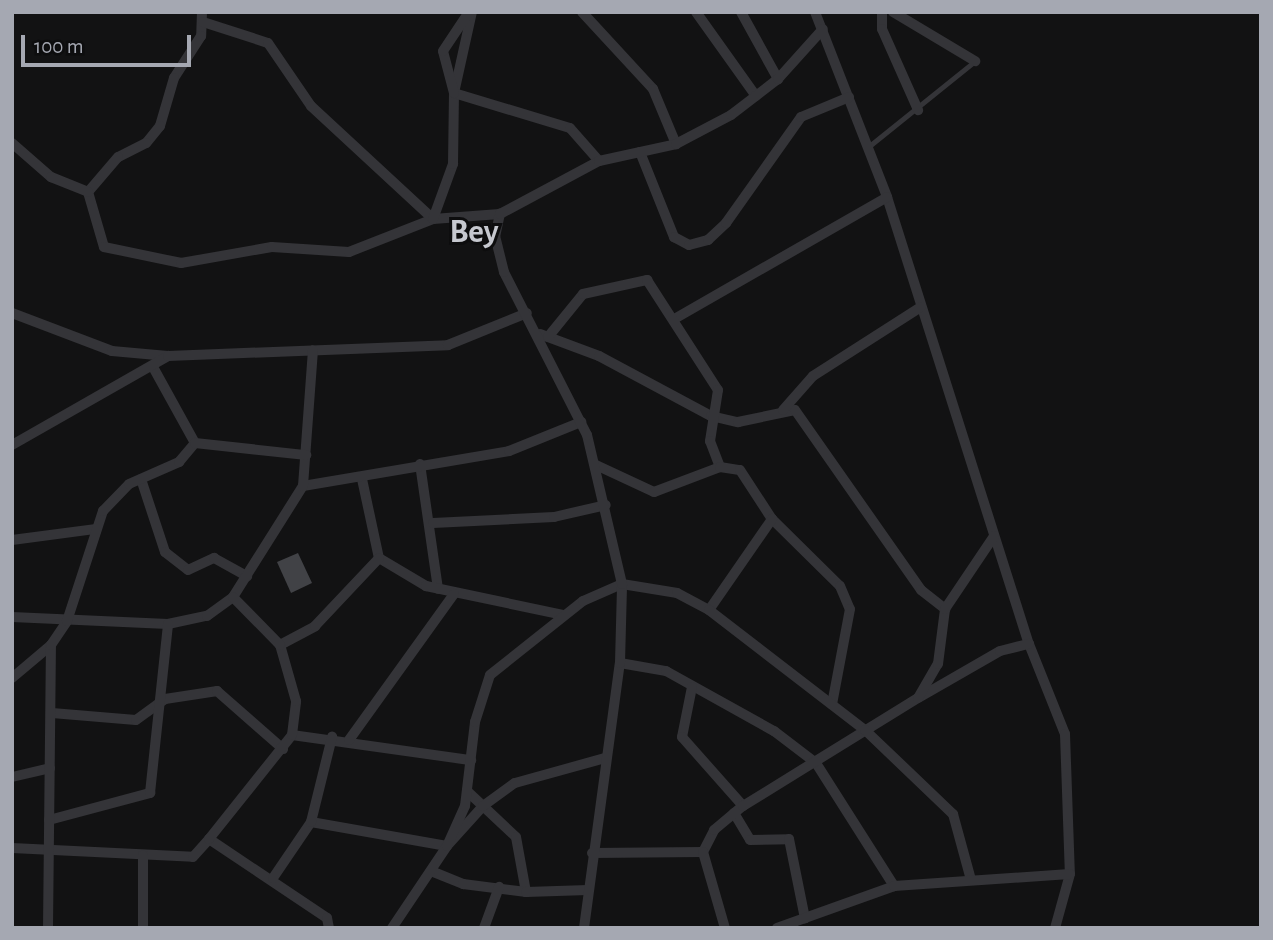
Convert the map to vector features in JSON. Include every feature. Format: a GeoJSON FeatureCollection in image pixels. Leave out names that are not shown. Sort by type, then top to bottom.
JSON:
{"type":"FeatureCollection","features":[{"type":"Feature","properties":{"kind":"street"},"geometry":{"type":"LineString","coordinates":[[454,93],[443,51],[471,12]]}},
{"type":"Feature","properties":{"kind":"street"},"geometry":{"type":"LineString","coordinates":[[433,219],[453,164],[454,93],[471,12]]}},
{"type":"Feature","properties":{"kind":"street"},"geometry":{"type":"LineString","coordinates":[[582,12],[653,89],[677,144]]}},
{"type":"Feature","properties":{"kind":"street"},"geometry":{"type":"LineString","coordinates":[[696,12],[756,96]]}},
{"type":"Feature","properties":{"kind":"street"},"geometry":{"type":"LineString","coordinates":[[741,12],[778,79]]}},
{"type":"Feature","properties":{"kind":"street"},"geometry":{"type":"LineString","coordinates":[[815,12],[887,197],[1029,644],[1065,734],[1070,874],[1055,928]]}},
{"type":"Feature","properties":{"kind":"street"},"geometry":{"type":"LineString","coordinates":[[882,12],[882,29],[918,110]]}},
{"type":"Feature","properties":{"kind":"street"},"geometry":{"type":"LineString","coordinates":[[893,12],[975,61]]}},
{"type":"Feature","properties":{"kind":"street"},"geometry":{"type":"LineString","coordinates":[[88,192],[118,157],[146,143],[160,126],[174,78],[195,48],[203,17],[268,43],[311,106],[433,219]]}},
{"type":"Feature","properties":{"kind":"street"},"geometry":{"type":"LineString","coordinates":[[88,192],[104,247],[181,263],[272,247],[349,252],[433,219],[500,214],[599,161],[677,144],[756,96],[778,79],[823,29]]}},
{"type":"Feature","properties":{"kind":"street"},"geometry":{"type":"LineString","coordinates":[[454,93],[559,123],[599,161]]}},
{"type":"Feature","properties":{"kind":"street"},"geometry":{"type":"LineString","coordinates":[[640,152],[674,237],[689,245],[708,240],[726,223],[801,117],[849,97]]}},
{"type":"Feature","properties":{"kind":"street"},"geometry":{"type":"LineString","coordinates":[[12,143],[51,177],[88,192]]}},
{"type":"Feature","properties":{"kind":"street"},"geometry":{"type":"LineString","coordinates":[[676,318],[887,197]]}},
{"type":"Feature","properties":{"kind":"street"},"geometry":{"type":"LineString","coordinates":[[500,214],[495,237],[504,272],[527,313],[544,336],[581,422],[596,465],[622,584],[620,663],[592,853],[584,928]]}},
{"type":"Feature","properties":{"kind":"street"},"geometry":{"type":"LineString","coordinates":[[544,336],[583,294],[628,280],[647,280],[676,318],[718,390],[711,416],[710,441],[720,467]]}},
{"type":"Feature","properties":{"kind":"street"},"geometry":{"type":"LineString","coordinates":[[783,410],[813,376],[922,307]]}},
{"type":"Feature","properties":{"kind":"street"},"geometry":{"type":"LineString","coordinates":[[12,313],[112,351],[168,356],[448,345],[527,313]]}},
{"type":"Feature","properties":{"kind":"street"},"geometry":{"type":"LineString","coordinates":[[544,336],[600,356],[711,416],[738,422],[783,410],[795,410],[813,427],[921,590],[945,609]]}},
{"type":"Feature","properties":{"kind":"street"},"geometry":{"type":"LineString","coordinates":[[12,617],[168,624],[207,616],[233,597],[303,486],[313,350]]}},
{"type":"Feature","properties":{"kind":"street"},"geometry":{"type":"LineString","coordinates":[[12,445],[153,367],[168,356]]}},
{"type":"Feature","properties":{"kind":"street"},"geometry":{"type":"LineString","coordinates":[[153,367],[195,443]]}},
{"type":"Feature","properties":{"kind":"street"},"geometry":{"type":"LineString","coordinates":[[303,486],[362,480],[420,464],[509,451],[581,422]]}},
{"type":"Feature","properties":{"kind":"street"},"geometry":{"type":"LineString","coordinates":[[195,443],[306,455]]}},
{"type":"Feature","properties":{"kind":"street"},"geometry":{"type":"LineString","coordinates":[[12,678],[51,645],[66,621],[103,511],[141,479],[179,462],[195,443]]}},
{"type":"Feature","properties":{"kind":"street"},"geometry":{"type":"LineString","coordinates":[[420,464],[433,523],[438,589]]}},
{"type":"Feature","properties":{"kind":"street"},"geometry":{"type":"LineString","coordinates":[[596,465],[654,492],[720,467],[740,470],[772,519],[840,586],[850,609],[832,704]]}},
{"type":"Feature","properties":{"kind":"street"},"geometry":{"type":"LineString","coordinates":[[141,479],[165,552],[188,570],[214,558],[247,576]]}},
{"type":"Feature","properties":{"kind":"street"},"geometry":{"type":"LineString","coordinates":[[362,480],[380,558],[438,589],[454,594],[564,615]]}},
{"type":"Feature","properties":{"kind":"street"},"geometry":{"type":"LineString","coordinates":[[433,523],[554,517],[606,505]]}},
{"type":"Feature","properties":{"kind":"street"},"geometry":{"type":"LineString","coordinates":[[709,610],[772,519]]}},
{"type":"Feature","properties":{"kind":"street"},"geometry":{"type":"LineString","coordinates":[[12,540],[96,529]]}},
{"type":"Feature","properties":{"kind":"street"},"geometry":{"type":"LineString","coordinates":[[918,698],[938,664],[945,609],[994,536]]}},
{"type":"Feature","properties":{"kind":"street"},"geometry":{"type":"LineString","coordinates":[[280,645],[316,626],[380,558]]}},
{"type":"Feature","properties":{"kind":"street"},"geometry":{"type":"LineString","coordinates":[[447,846],[467,790],[490,675],[564,615],[622,584],[677,593],[709,610],[865,730],[953,814],[971,880]]}},
{"type":"Feature","properties":{"kind":"street"},"geometry":{"type":"LineString","coordinates":[[349,740],[454,594]]}},
{"type":"Feature","properties":{"kind":"street"},"geometry":{"type":"LineString","coordinates":[[12,848],[49,852],[193,857],[209,839],[292,735],[296,701],[280,645],[233,597]]}},
{"type":"Feature","properties":{"kind":"street"},"geometry":{"type":"LineString","coordinates":[[49,820],[150,793],[165,699],[168,624]]}},
{"type":"Feature","properties":{"kind":"street"},"geometry":{"type":"LineString","coordinates":[[725,928],[703,852],[714,830],[743,806],[918,698],[1000,650],[1029,644]]}},
{"type":"Feature","properties":{"kind":"street"},"geometry":{"type":"LineString","coordinates":[[48,928],[51,645]]}},
{"type":"Feature","properties":{"kind":"street"},"geometry":{"type":"LineString","coordinates":[[620,663],[666,671],[774,731],[816,763],[894,886]]}},
{"type":"Feature","properties":{"kind":"street"},"geometry":{"type":"LineString","coordinates":[[692,687],[682,737],[743,806]]}},
{"type":"Feature","properties":{"kind":"street"},"geometry":{"type":"LineString","coordinates":[[52,713],[136,720],[165,699],[217,691],[283,749]]}},
{"type":"Feature","properties":{"kind":"street"},"geometry":{"type":"LineString","coordinates":[[292,735],[332,737],[471,760]]}},
{"type":"Feature","properties":{"kind":"street"},"geometry":{"type":"LineString","coordinates":[[273,878],[311,822],[332,737]]}},
{"type":"Feature","properties":{"kind":"street"},"geometry":{"type":"LineString","coordinates":[[392,928],[447,846],[483,806],[525,779],[605,758]]}},
{"type":"Feature","properties":{"kind":"street"},"geometry":{"type":"LineString","coordinates":[[12,776],[50,768]]}},
{"type":"Feature","properties":{"kind":"street"},"geometry":{"type":"LineString","coordinates":[[467,790],[516,837],[526,892]]}},
{"type":"Feature","properties":{"kind":"street"},"geometry":{"type":"LineString","coordinates":[[734,813],[750,840],[789,839],[804,918]]}},
{"type":"Feature","properties":{"kind":"street"},"geometry":{"type":"LineString","coordinates":[[311,822],[447,846]]}},
{"type":"Feature","properties":{"kind":"street"},"geometry":{"type":"LineString","coordinates":[[209,839],[273,878],[327,918],[329,928]]}},
{"type":"Feature","properties":{"kind":"street"},"geometry":{"type":"LineString","coordinates":[[592,853],[703,852]]}},
{"type":"Feature","properties":{"kind":"street"},"geometry":{"type":"LineString","coordinates":[[143,855],[143,928]]}},
{"type":"Feature","properties":{"kind":"street"},"geometry":{"type":"LineString","coordinates":[[431,871],[463,884],[526,892],[588,890]]}},
{"type":"Feature","properties":{"kind":"street"},"geometry":{"type":"LineString","coordinates":[[776,928],[894,886],[1070,874]]}},
{"type":"Feature","properties":{"kind":"street"},"geometry":{"type":"LineString","coordinates":[[484,928],[499,887]]}},
{"type":"Feature","properties":{"kind":"lane"},"geometry":{"type":"LineString","coordinates":[[868,147],[918,110],[975,61]]}},
{"type":"Feature","properties":{"kind":"building"},"geometry":{"type":"Polygon","coordinates":[[[298,553],[312,583],[291,593],[277,562],[298,553]]]}},
{"type":"Feature","properties":{"kind":"district","name":"Bey"},"geometry":{"type":"Point","coordinates":[474,233]}}]}
